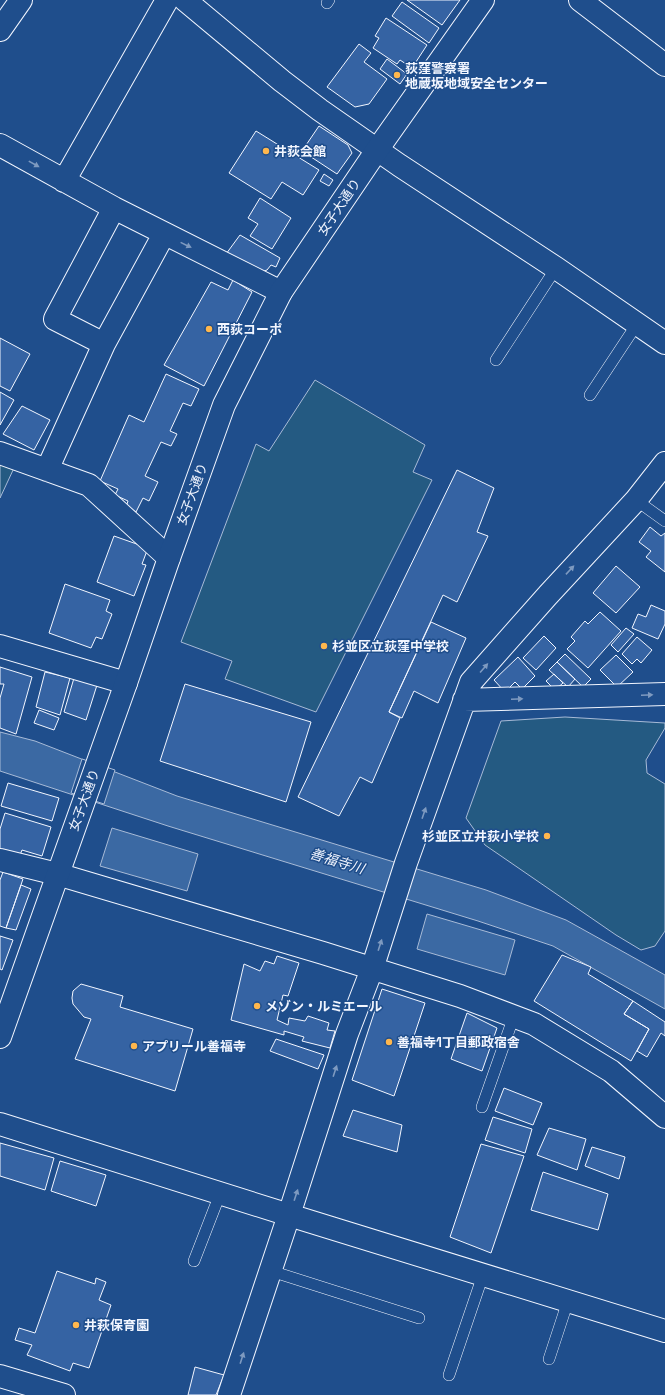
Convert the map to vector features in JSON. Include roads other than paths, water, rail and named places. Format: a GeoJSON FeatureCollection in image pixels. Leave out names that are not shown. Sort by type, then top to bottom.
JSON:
{"type":"FeatureCollection","features":[{"type":"Feature","properties":{"kind":"street"},"geometry":{"type":"LineString","coordinates":[[0,30],[21,0]]}},
{"type":"Feature","properties":{"kind":"street"},"geometry":{"type":"LineString","coordinates":[[64,180],[167,0]]}},
{"type":"Feature","properties":{"kind":"street"},"geometry":{"type":"LineString","coordinates":[[185,0],[282,81],[377,150],[556,268],[665,343]]}},
{"type":"Feature","properties":{"kind":"street","name":"女子大通り"},"geometry":{"type":"LineString","coordinates":[[0,1037],[224,405],[281,292],[377,150],[483,0]]}},
{"type":"Feature","properties":{"kind":"street"},"geometry":{"type":"LineString","coordinates":[[580,0],[665,65]]}},
{"type":"Feature","properties":{"kind":"street"},"geometry":{"type":"LineString","coordinates":[[0,146],[164,234],[281,292]]}},
{"type":"Feature","properties":{"kind":"street"},"geometry":{"type":"LineString","coordinates":[[104,344],[55,319],[114,208]]}},
{"type":"Feature","properties":{"kind":"street"},"geometry":{"type":"LineString","coordinates":[[46,470],[104,344],[164,234]]}},
{"type":"Feature","properties":{"kind":"street"},"geometry":{"type":"LineString","coordinates":[[0,453],[89,486],[169,558]]}},
{"type":"Feature","properties":{"kind":"street"},"geometry":{"type":"LineString","coordinates":[[229,1395],[347,1034],[372,969],[406,863],[471,682],[548,595],[636,500],[665,463]]}},
{"type":"Feature","properties":{"kind":"street"},"geometry":{"type":"LineString","coordinates":[[0,646],[126,683]]}},
{"type":"Feature","properties":{"kind":"street"},"geometry":{"type":"LineString","coordinates":[[464,700],[665,694]]}},
{"type":"Feature","properties":{"kind":"street"},"geometry":{"type":"LineString","coordinates":[[0,860],[57,874],[372,969],[460,996],[514,1016],[534,1024],[611,1071],[665,1117]]}},
{"type":"Feature","properties":{"kind":"street"},"geometry":{"type":"LineString","coordinates":[[0,1124],[220,1194],[665,1331]]}},
{"type":"Feature","properties":{"kind":"street"},"geometry":{"type":"LineString","coordinates":[[0,1376],[64,1395]]}},
{"type":"Feature","properties":{"kind":"lane"},"geometry":{"type":"LineString","coordinates":[[496,360],[556,268]]}},
{"type":"Feature","properties":{"kind":"lane"},"geometry":{"type":"LineString","coordinates":[[590,395],[637,324]]}},
{"type":"Feature","properties":{"kind":"lane"},"geometry":{"type":"LineString","coordinates":[[636,500],[665,521]]}},
{"type":"Feature","properties":{"kind":"lane"},"geometry":{"type":"LineString","coordinates":[[482,1107],[514,1016]]}},
{"type":"Feature","properties":{"kind":"lane"},"geometry":{"type":"LineString","coordinates":[[194,1261],[220,1194]]}},
{"type":"Feature","properties":{"kind":"lane"},"geometry":{"type":"LineString","coordinates":[[270,1271],[419,1318]]}},
{"type":"Feature","properties":{"kind":"lane"},"geometry":{"type":"LineString","coordinates":[[448,1375],[483,1275]]}},
{"type":"Feature","properties":{"kind":"lane"},"geometry":{"type":"LineString","coordinates":[[549,1359],[568,1301]]}},
{"type":"Feature","properties":{"kind":"water","name":"善福寺川"},"geometry":{"type":"Polygon","coordinates":[[[0,732],[35,741],[177,796],[486,890],[566,920],[665,975],[665,1009],[553,946],[478,921],[168,826],[0,771],[0,732]]]}},
{"type":"Feature","properties":{"kind":"water"},"geometry":{"type":"Polygon","coordinates":[[[112,828],[198,854],[187,891],[100,866],[112,828]]]}},
{"type":"Feature","properties":{"kind":"water"},"geometry":{"type":"Polygon","coordinates":[[[427,914],[515,940],[505,975],[417,949],[427,914]]]}},
{"type":"Feature","properties":{"kind":"place","name":"荻窪警察署 地蔵坂地域安全センター"},"geometry":{"type":"Point","coordinates":[397,75]}},
{"type":"Feature","properties":{"kind":"place","name":"井荻会館"},"geometry":{"type":"Point","coordinates":[266,151]}},
{"type":"Feature","properties":{"kind":"place","name":"西荻コーポ"},"geometry":{"type":"Point","coordinates":[209,329]}},
{"type":"Feature","properties":{"kind":"place","name":"杉並区立荻窪中学校"},"geometry":{"type":"Point","coordinates":[324,646]}},
{"type":"Feature","properties":{"kind":"place","name":"杉並区立井荻小学校"},"geometry":{"type":"Point","coordinates":[547,836]}},
{"type":"Feature","properties":{"kind":"place","name":"メゾン・ルミエール"},"geometry":{"type":"Point","coordinates":[257,1006]}},
{"type":"Feature","properties":{"kind":"place","name":"善福寺1丁目郵政宿舎"},"geometry":{"type":"Point","coordinates":[389,1042]}},
{"type":"Feature","properties":{"kind":"place","name":"アプリール善福寺"},"geometry":{"type":"Point","coordinates":[134,1046]}},
{"type":"Feature","properties":{"kind":"place","name":"井萩保育園"},"geometry":{"type":"Point","coordinates":[76,1325]}}]}
